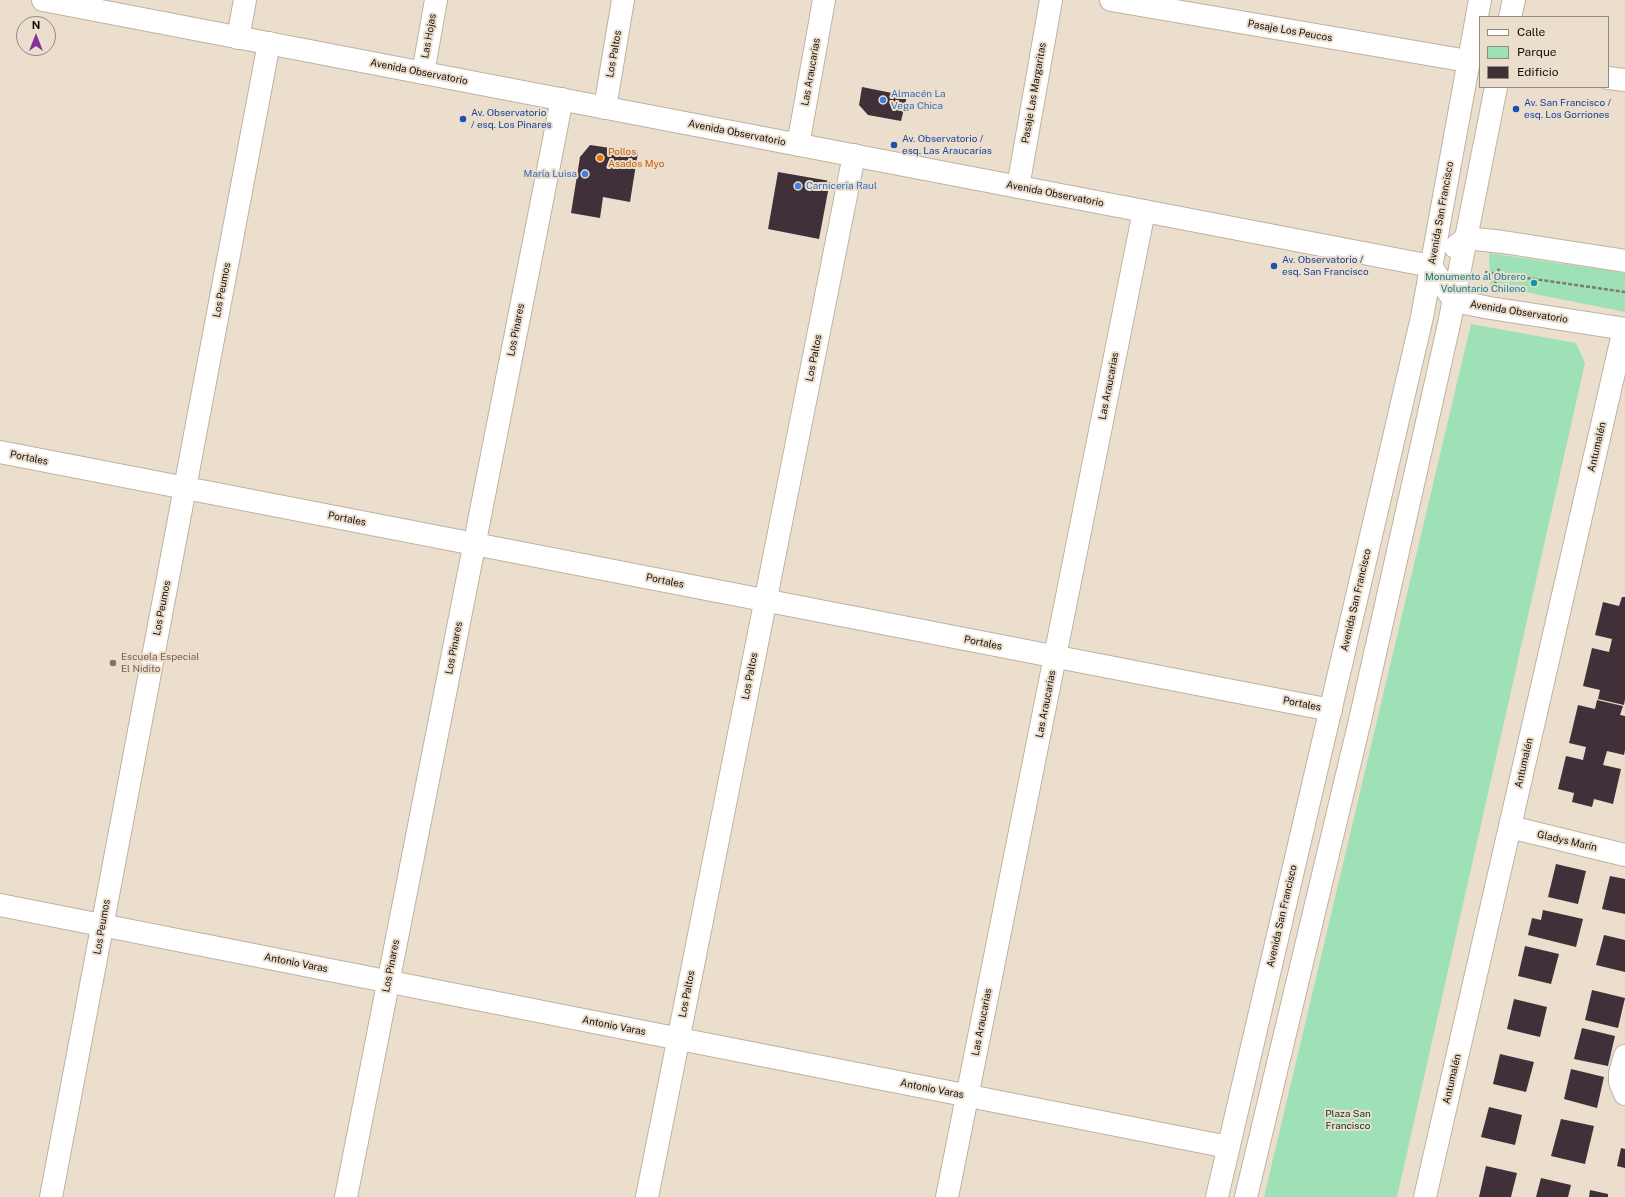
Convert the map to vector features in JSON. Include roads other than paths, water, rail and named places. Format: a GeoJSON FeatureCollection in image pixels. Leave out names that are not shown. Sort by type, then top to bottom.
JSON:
{"type":"FeatureCollection","features":[{"type":"Feature","properties":{"kind":"street","name":"Avenida Observatorio"},"geometry":{"type":"LineString","coordinates":[[43,0],[1431,266]]}},
{"type":"Feature","properties":{"kind":"street"},"geometry":{"type":"LineString","coordinates":[[238,38],[245,0]]}},
{"type":"Feature","properties":{"kind":"street","name":"Las Hojas"},"geometry":{"type":"LineString","coordinates":[[423,73],[436,0]]}},
{"type":"Feature","properties":{"kind":"street","name":"Los Paltos"},"geometry":{"type":"LineString","coordinates":[[605,108],[623,0]]}},
{"type":"Feature","properties":{"kind":"street","name":"Las Araucarias"},"geometry":{"type":"LineString","coordinates":[[798,144],[824,0]]}},
{"type":"Feature","properties":{"kind":"street","name":"Pasaje Las Margaritas"},"geometry":{"type":"LineString","coordinates":[[1018,187],[1051,0]]}},
{"type":"Feature","properties":{"kind":"street","name":"Pasaje Los Peucos"},"geometry":{"type":"LineString","coordinates":[[1111,0],[1468,61]]}},
{"type":"Feature","properties":{"kind":"street","name":"Avenida San Francisco"},"geometry":{"type":"LineString","coordinates":[[1217,1197],[1422,317],[1480,0]]}},
{"type":"Feature","properties":{"kind":"street"},"geometry":{"type":"LineString","coordinates":[[1510,16],[1514,0]]}},
{"type":"Feature","properties":{"kind":"street","name":"Los Peumos"},"geometry":{"type":"LineString","coordinates":[[51,1197],[269,43]]}},
{"type":"Feature","properties":{"kind":"street"},"geometry":{"type":"LineString","coordinates":[[1609,78],[1625,80]]}},
{"type":"Feature","properties":{"kind":"street"},"geometry":{"type":"LineString","coordinates":[[1246,1197],[1361,716],[1461,269],[1496,88]]}},
{"type":"Feature","properties":{"kind":"street","name":"Los Pinares"},"geometry":{"type":"LineString","coordinates":[[346,1197],[562,99]]}},
{"type":"Feature","properties":{"kind":"street","name":"Los Paltos"},"geometry":{"type":"LineString","coordinates":[[647,1197],[854,155]]}},
{"type":"Feature","properties":{"kind":"street","name":"Las Araucarias"},"geometry":{"type":"LineString","coordinates":[[947,1197],[1144,211]]}},
{"type":"Feature","properties":{"kind":"street"},"geometry":{"type":"LineString","coordinates":[[1454,301],[1431,266],[1466,238],[1503,242],[1625,261]]}},
{"type":"Feature","properties":{"kind":"street","name":"Avenida Observatorio"},"geometry":{"type":"LineString","coordinates":[[1454,301],[1624,329]]}},
{"type":"Feature","properties":{"kind":"street","name":"Antumalén"},"geometry":{"type":"LineString","coordinates":[[1425,1197],[1624,329]]}},
{"type":"Feature","properties":{"kind":"street","name":"Portales"},"geometry":{"type":"LineString","coordinates":[[0,452],[1331,710]]}},
{"type":"Feature","properties":{"kind":"street","name":"Gladys Marín"},"geometry":{"type":"LineString","coordinates":[[1510,827],[1625,855]]}},
{"type":"Feature","properties":{"kind":"street","name":"Antonio Varas"},"geometry":{"type":"LineString","coordinates":[[0,905],[1228,1147]]}},
{"type":"Feature","properties":{"kind":"street"},"geometry":{"type":"LineString","coordinates":[[1625,1056],[1620,1073],[1620,1082],[1625,1094]]}},
{"type":"Feature","properties":{"kind":"place","name":"Almacén La Vega Chica"},"geometry":{"type":"Point","coordinates":[883,100]}},
{"type":"Feature","properties":{"kind":"place","name":"Av. San Francisco / esq. Los Gorriones"},"geometry":{"type":"Point","coordinates":[1516,109]}},
{"type":"Feature","properties":{"kind":"place","name":"Av. Observatorio / esq. Los Pinares"},"geometry":{"type":"Point","coordinates":[463,119]}},
{"type":"Feature","properties":{"kind":"place","name":"Av. Observatorio / esq. Las Araucarias"},"geometry":{"type":"Point","coordinates":[894,145]}},
{"type":"Feature","properties":{"kind":"place","name":"Pollos Asados Myo"},"geometry":{"type":"Point","coordinates":[600,158]}},
{"type":"Feature","properties":{"kind":"place","name":"María Luisa"},"geometry":{"type":"Point","coordinates":[585,174]}},
{"type":"Feature","properties":{"kind":"place","name":"Carniceria Raul"},"geometry":{"type":"Point","coordinates":[798,186]}},
{"type":"Feature","properties":{"kind":"place","name":"Av. Observatorio / esq. San Francisco"},"geometry":{"type":"Point","coordinates":[1274,266]}},
{"type":"Feature","properties":{"kind":"place","name":"Monumento al Obrero Voluntario Chileno"},"geometry":{"type":"Point","coordinates":[1534,283]}},
{"type":"Feature","properties":{"kind":"place","name":"Escuela Especial El Nidito"},"geometry":{"type":"Point","coordinates":[113,663]}},
{"type":"Feature","properties":{"kind":"park label","name":"Plaza San Francisco"},"geometry":{"type":"Point","coordinates":[1348,1120]}}]}
